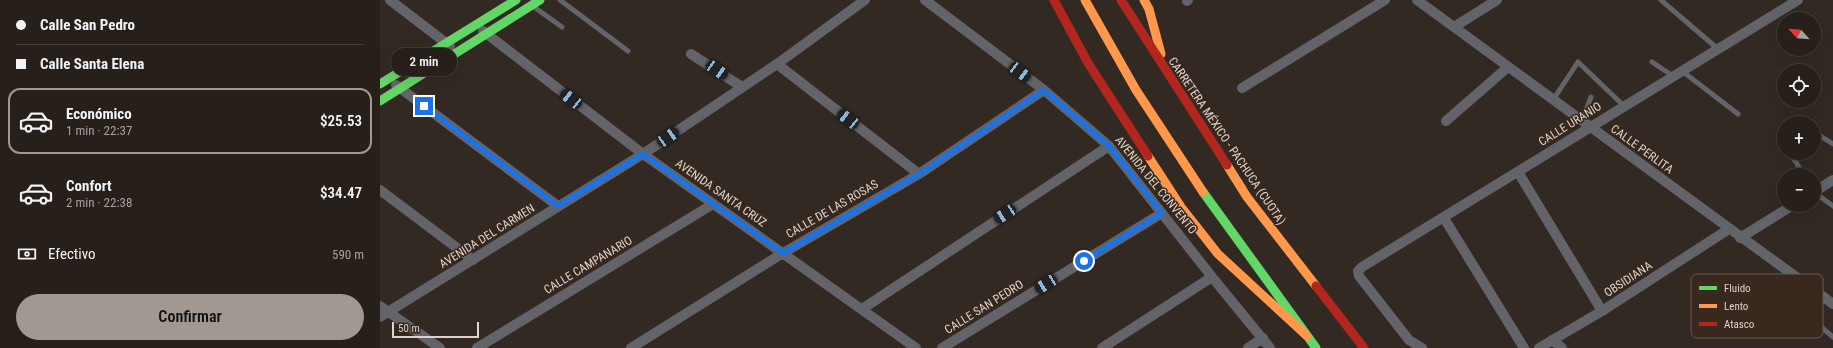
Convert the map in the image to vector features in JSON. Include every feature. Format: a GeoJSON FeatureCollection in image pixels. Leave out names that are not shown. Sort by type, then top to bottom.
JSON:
{"type":"FeatureCollection","features":[{"type":"Feature","properties":{"kind":"main road"},"geometry":{"type":"LineString","coordinates":[[380,101],[540,0]]}},
{"type":"Feature","properties":{"kind":"main road"},"geometry":{"type":"LineString","coordinates":[[1054,0],[1088,63],[1181,207],[1218,254],[1307,336]]}},
{"type":"Feature","properties":{"kind":"main road"},"geometry":{"type":"LineString","coordinates":[[1064,0],[1075,23],[1088,63]]}},
{"type":"Feature","properties":{"kind":"main road"},"geometry":{"type":"LineString","coordinates":[[1085,0],[1136,90],[1182,163],[1316,348]]}},
{"type":"Feature","properties":{"kind":"main road","name":"CARRETERA MÉXICO - PACHUCA (CUOTA)"},"geometry":{"type":"LineString","coordinates":[[1121,0],[1248,197],[1364,348]]}},
{"type":"Feature","properties":{"kind":"main road"},"geometry":{"type":"LineString","coordinates":[[1144,0],[1149,9],[1166,72]]}},
{"type":"Feature","properties":{"kind":"main road"},"geometry":{"type":"LineString","coordinates":[[384,82],[447,44],[510,1]]}},
{"type":"Feature","properties":{"kind":"street"},"geometry":{"type":"LineString","coordinates":[[390,0],[458,52]]}},
{"type":"Feature","properties":{"kind":"street","name":"AVENIDA DEL CARMEN"},"geometry":{"type":"LineString","coordinates":[[383,312],[473,260],[643,154],[777,64],[865,0]]}},
{"type":"Feature","properties":{"kind":"street","name":"AVENIDA DEL CONVENTO"},"geometry":{"type":"LineString","coordinates":[[925,0],[1044,90],[1109,146],[1270,348]]}},
{"type":"Feature","properties":{"kind":"street"},"geometry":{"type":"LineString","coordinates":[[1242,88],[1385,0]]}},
{"type":"Feature","properties":{"kind":"street","name":"CALLE PERLITA"},"geometry":{"type":"LineString","coordinates":[[1417,0],[1791,274]]}},
{"type":"Feature","properties":{"kind":"street"},"geometry":{"type":"LineString","coordinates":[[1454,27],[1498,0]]}},
{"type":"Feature","properties":{"kind":"street","name":"CALLE URANIO"},"geometry":{"type":"LineString","coordinates":[[1422,348],[1409,340],[1359,276],[1358,271],[1362,267],[1518,172],[1585,124],[1624,106],[1798,0]]}},
{"type":"Feature","properties":{"kind":"street","name":"AVENIDA SANTA CRUZ"},"geometry":{"type":"LineString","coordinates":[[476,25],[643,154],[916,348]]}},
{"type":"Feature","properties":{"kind":"street"},"geometry":{"type":"LineString","coordinates":[[691,54],[742,87]]}},
{"type":"Feature","properties":{"kind":"street"},"geometry":{"type":"LineString","coordinates":[[777,64],[919,174]]}},
{"type":"Feature","properties":{"kind":"street"},"geometry":{"type":"LineString","coordinates":[[1446,120],[1508,67]]}},
{"type":"Feature","properties":{"kind":"street"},"geometry":{"type":"LineString","coordinates":[[384,82],[400,88],[558,206]]}},
{"type":"Feature","properties":{"kind":"street","name":"CALLE DE LAS ROSAS"},"geometry":{"type":"LineString","coordinates":[[631,348],[783,253],[919,174],[1044,90]]}},
{"type":"Feature","properties":{"kind":"street"},"geometry":{"type":"LineString","coordinates":[[862,309],[1109,146]]}},
{"type":"Feature","properties":{"kind":"street"},"geometry":{"type":"LineString","coordinates":[[1518,172],[1602,311]]}},
{"type":"Feature","properties":{"kind":"street"},"geometry":{"type":"LineString","coordinates":[[1821,188],[1833,180]]}},
{"type":"Feature","properties":{"kind":"street"},"geometry":{"type":"LineString","coordinates":[[380,190],[473,260]]}},
{"type":"Feature","properties":{"kind":"street","name":"CALLE CAMPANARIO"},"geometry":{"type":"LineString","coordinates":[[477,348],[713,204]]}},
{"type":"Feature","properties":{"kind":"street"},"geometry":{"type":"LineString","coordinates":[[1740,238],[1782,212]]}},
{"type":"Feature","properties":{"kind":"street","name":"CALLE SAN PEDRO"},"geometry":{"type":"LineString","coordinates":[[942,348],[1162,213]]}},
{"type":"Feature","properties":{"kind":"street"},"geometry":{"type":"LineString","coordinates":[[1444,218],[1524,348]]}},
{"type":"Feature","properties":{"kind":"street","name":"OBSIDIANA"},"geometry":{"type":"LineString","coordinates":[[1539,348],[1602,311],[1729,229]]}},
{"type":"Feature","properties":{"kind":"street"},"geometry":{"type":"LineString","coordinates":[[1102,348],[1212,277]]}},
{"type":"Feature","properties":{"kind":"street","name":"CALLE PERLITA"},"geometry":{"type":"LineString","coordinates":[[1823,297],[1833,304]]}},
{"type":"Feature","properties":{"kind":"street"},"geometry":{"type":"LineString","coordinates":[[383,312],[440,348]]}},
{"type":"Feature","properties":{"kind":"street"},"geometry":{"type":"LineString","coordinates":[[1248,348],[1263,338]]}},
{"type":"Feature","properties":{"kind":"street"},"geometry":{"type":"LineString","coordinates":[[1552,340],[1562,348]]}},
{"type":"Feature","properties":{"kind":"lane"},"geometry":{"type":"LineString","coordinates":[[560,0],[628,51]]}},
{"type":"Feature","properties":{"kind":"lane"},"geometry":{"type":"LineString","coordinates":[[1661,0],[1718,48]]}},
{"type":"Feature","properties":{"kind":"lane"},"geometry":{"type":"LineString","coordinates":[[532,5],[562,28]]}},
{"type":"Feature","properties":{"kind":"lane"},"geometry":{"type":"LineString","coordinates":[[1553,100],[1578,62],[1624,106]]}},
{"type":"Feature","properties":{"kind":"lane"},"geometry":{"type":"LineString","coordinates":[[1652,62],[1677,73],[1738,114]]}},
{"type":"Feature","properties":{"kind":"lane"},"geometry":{"type":"LineString","coordinates":[[1585,124],[1591,97]]}},
{"type":"Feature","properties":{"kind":"lane"},"geometry":{"type":"LineString","coordinates":[[1821,136],[1833,144]]}},
{"type":"Feature","properties":{"kind":"lane"},"geometry":{"type":"LineString","coordinates":[[1821,197],[1833,206]]}},
{"type":"Feature","properties":{"kind":"lane"},"geometry":{"type":"LineString","coordinates":[[1823,328],[1833,337]]}},
{"type":"Feature","properties":{"kind":"traffic: fast"},"geometry":{"type":"LineString","coordinates":[[380,84],[516,0]]}},
{"type":"Feature","properties":{"kind":"traffic: fast"},"geometry":{"type":"LineString","coordinates":[[380,101],[540,0]]}},
{"type":"Feature","properties":{"kind":"traffic: fast"},"geometry":{"type":"LineString","coordinates":[[1203,192],[1316,348]]}},
{"type":"Feature","properties":{"kind":"traffic: slow"},"geometry":{"type":"LineString","coordinates":[[1085,0],[1136,90],[1203,192]]}},
{"type":"Feature","properties":{"kind":"traffic: slow"},"geometry":{"type":"LineString","coordinates":[[1144,0],[1149,9],[1161,54]]}},
{"type":"Feature","properties":{"kind":"traffic: slow"},"geometry":{"type":"LineString","coordinates":[[1148,156],[1181,207],[1218,254],[1307,336]]}},
{"type":"Feature","properties":{"kind":"traffic: slow"},"geometry":{"type":"LineString","coordinates":[[1227,165],[1247,197],[1316,286]]}},
{"type":"Feature","properties":{"kind":"traffic: jam"},"geometry":{"type":"LineString","coordinates":[[1054,0],[1088,63],[1148,156]]}},
{"type":"Feature","properties":{"kind":"traffic: jam"},"geometry":{"type":"LineString","coordinates":[[1121,0],[1227,165]]}},
{"type":"Feature","properties":{"kind":"traffic: jam"},"geometry":{"type":"LineString","coordinates":[[1316,286],[1364,348]]}},
{"type":"Feature","properties":{"kind":"route"},"geometry":{"type":"LineString","coordinates":[[424,106],[558,206],[643,154],[783,253],[919,174],[1044,90],[1109,146],[1162,213],[1084,261]]}}]}
